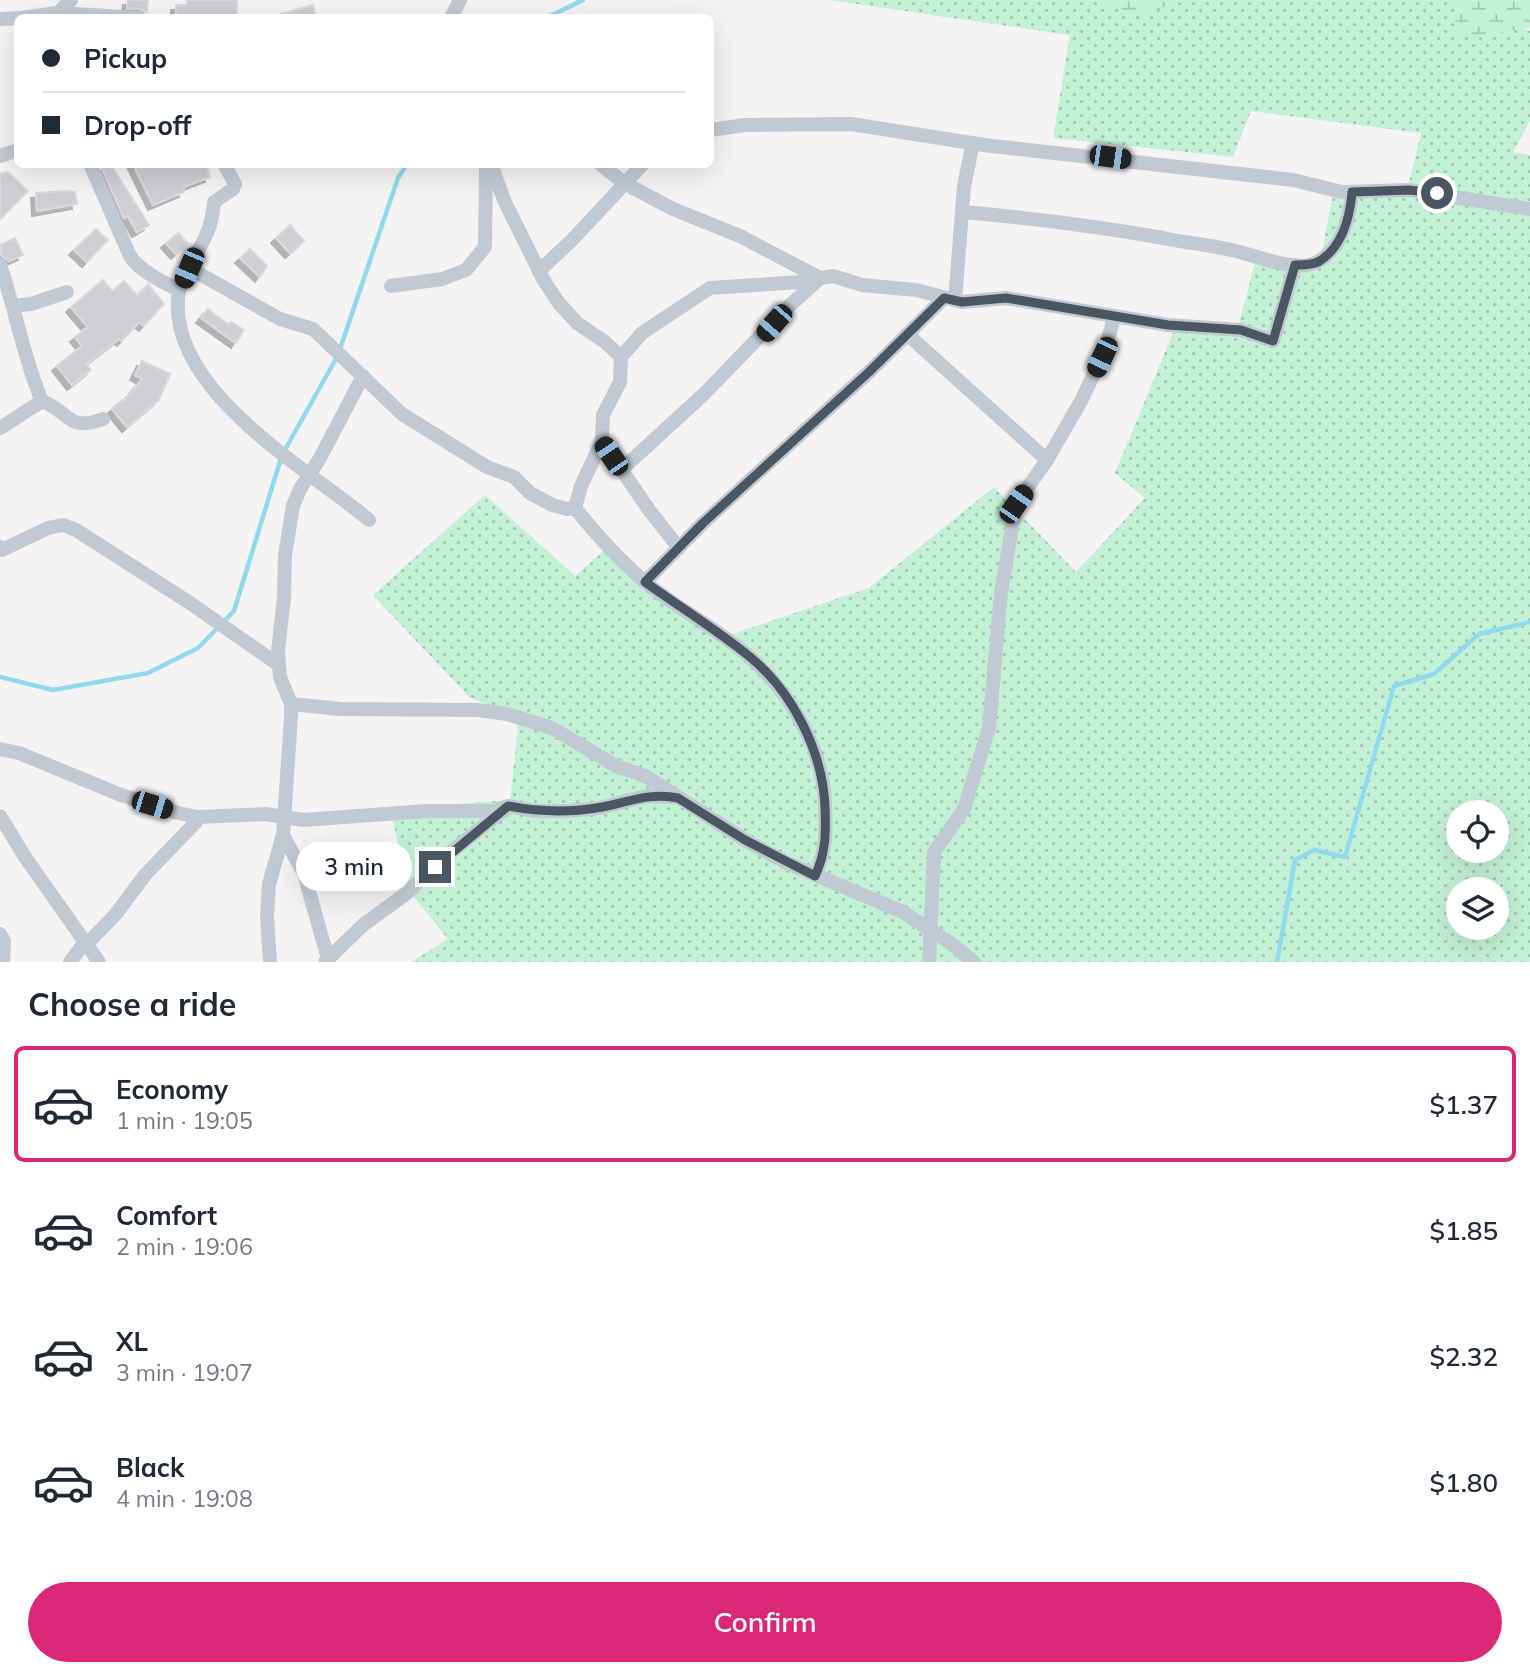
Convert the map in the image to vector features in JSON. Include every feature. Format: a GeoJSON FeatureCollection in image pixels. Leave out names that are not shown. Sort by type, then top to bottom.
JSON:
{"type":"FeatureCollection","features":[{"type":"Feature","properties":{"kind":"street"},"geometry":{"type":"LineString","coordinates":[[58,13],[72,0]]}},
{"type":"Feature","properties":{"kind":"street"},"geometry":{"type":"LineString","coordinates":[[50,14],[66,14]]}},
{"type":"Feature","properties":{"kind":"street"},"geometry":{"type":"LineString","coordinates":[[714,129],[745,125],[851,124],[973,143],[1293,180],[1342,192],[1409,190],[1530,209]]}},
{"type":"Feature","properties":{"kind":"street"},"geometry":{"type":"LineString","coordinates":[[645,582],[703,523],[907,334],[949,299],[963,212],[964,186],[973,143]]}},
{"type":"Feature","properties":{"kind":"street"},"geometry":{"type":"LineString","coordinates":[[92,168],[130,256],[139,269],[155,275],[179,290]]}},
{"type":"Feature","properties":{"kind":"street"},"geometry":{"type":"LineString","coordinates":[[226,168],[235,184],[233,189],[214,202],[207,233],[179,290],[181,327],[191,355],[205,379],[263,439],[369,520]]}},
{"type":"Feature","properties":{"kind":"street"},"geometry":{"type":"LineString","coordinates":[[391,286],[442,279],[466,270],[485,247],[488,168]]}},
{"type":"Feature","properties":{"kind":"street"},"geometry":{"type":"LineString","coordinates":[[490,168],[539,271],[558,302],[578,323],[621,357]]}},
{"type":"Feature","properties":{"kind":"street"},"geometry":{"type":"LineString","coordinates":[[605,168],[624,183],[673,209],[740,236],[818,280]]}},
{"type":"Feature","properties":{"kind":"street"},"geometry":{"type":"LineString","coordinates":[[539,271],[639,168]]}},
{"type":"Feature","properties":{"kind":"street"},"geometry":{"type":"LineString","coordinates":[[963,212],[1041,218],[1123,230],[1205,244],[1295,265],[1319,261],[1335,246],[1345,229],[1352,192]]}},
{"type":"Feature","properties":{"kind":"street"},"geometry":{"type":"LineString","coordinates":[[0,265],[24,355],[41,401],[53,406],[76,424],[86,425],[103,419]]}},
{"type":"Feature","properties":{"kind":"street"},"geometry":{"type":"LineString","coordinates":[[575,508],[581,485],[602,442],[603,415],[620,382],[621,357],[642,333],[710,288],[818,280],[832,276],[862,285],[916,290],[962,302],[1006,298],[1168,325],[1241,330],[1273,341],[1295,265]]}},
{"type":"Feature","properties":{"kind":"street"},"geometry":{"type":"LineString","coordinates":[[189,268],[280,319],[313,329],[402,414],[462,453],[487,467],[514,477],[530,493],[552,505],[575,508]]}},
{"type":"Feature","properties":{"kind":"street"},"geometry":{"type":"LineString","coordinates":[[621,470],[704,394],[787,308],[818,280]]}},
{"type":"Feature","properties":{"kind":"street"},"geometry":{"type":"LineString","coordinates":[[13,306],[32,304],[67,292]]}},
{"type":"Feature","properties":{"kind":"street"},"geometry":{"type":"LineString","coordinates":[[929,962],[934,852],[964,810],[989,727],[1001,593],[1016,504],[1047,460],[1092,379],[1115,316]]}},
{"type":"Feature","properties":{"kind":"street"},"geometry":{"type":"LineString","coordinates":[[907,334],[1047,460]]}},
{"type":"Feature","properties":{"kind":"street"},"geometry":{"type":"LineString","coordinates":[[270,962],[269,884],[283,835],[282,816],[287,803],[291,704],[280,677],[278,651],[284,608],[285,555],[293,506],[300,489],[363,376]]}},
{"type":"Feature","properties":{"kind":"street"},"geometry":{"type":"LineString","coordinates":[[0,429],[41,401]]}},
{"type":"Feature","properties":{"kind":"street"},"geometry":{"type":"LineString","coordinates":[[602,442],[649,510],[680,548]]}},
{"type":"Feature","properties":{"kind":"street"},"geometry":{"type":"LineString","coordinates":[[575,508],[596,535],[645,582],[752,659],[781,690],[802,723],[816,758],[824,790],[827,835],[822,862],[815,876]]}},
{"type":"Feature","properties":{"kind":"street"},"geometry":{"type":"LineString","coordinates":[[0,547],[2,550],[48,528],[63,525],[76,530],[190,603],[279,665]]}},
{"type":"Feature","properties":{"kind":"street"},"geometry":{"type":"LineString","coordinates":[[291,704],[340,709],[448,709],[508,714],[552,728],[616,766],[645,776],[745,840],[815,876],[903,912],[974,962]]}},
{"type":"Feature","properties":{"kind":"street"},"geometry":{"type":"LineString","coordinates":[[0,749],[19,753],[121,795],[198,817],[236,813],[303,820],[427,810],[485,811],[508,806],[535,811],[568,811],[599,808],[647,796],[678,798]]}},
{"type":"Feature","properties":{"kind":"street"},"geometry":{"type":"LineString","coordinates":[[327,961],[363,925],[407,893],[447,855],[508,806]]}},
{"type":"Feature","properties":{"kind":"street"},"geometry":{"type":"LineString","coordinates":[[0,816],[25,857],[99,962]]}},
{"type":"Feature","properties":{"kind":"street"},"geometry":{"type":"LineString","coordinates":[[70,962],[115,915],[145,875],[198,817]]}},
{"type":"Feature","properties":{"kind":"street"},"geometry":{"type":"LineString","coordinates":[[283,835],[304,874],[327,961]]}},
{"type":"Feature","properties":{"kind":"street"},"geometry":{"type":"LineString","coordinates":[[0,933],[4,941],[3,962]]}},
{"type":"Feature","properties":{"kind":"green space"},"geometry":{"type":"Polygon","coordinates":[[[830,0],[1530,0],[1522,28],[1530,31],[1530,121],[1513,152],[1530,155],[1530,962],[411,962],[448,939],[409,891],[390,809],[510,800],[519,717],[469,697],[373,595],[485,495],[575,576],[607,548],[726,636],[869,588],[994,487],[1076,572],[1145,498],[1115,473],[1175,328],[1238,327],[1255,263],[1320,261],[1334,190],[1407,190],[1421,133],[1251,111],[1233,157],[1053,138],[1070,35],[830,0]]]}},
{"type":"Feature","properties":{"kind":"green space"},"geometry":{"type":"Polygon","coordinates":[[[1093,0],[1188,0],[1138,15],[1093,0]]]}},
{"type":"Feature","properties":{"kind":"green space"},"geometry":{"type":"Polygon","coordinates":[[[1457,0],[1530,0],[1530,28],[1454,39],[1457,0]]]}},
{"type":"Feature","properties":{"kind":"building"},"geometry":{"type":"Polygon","coordinates":[[[128,0],[148,0],[147,12],[127,8],[128,0]]]}},
{"type":"Feature","properties":{"kind":"building"},"geometry":{"type":"Polygon","coordinates":[[[187,0],[237,0],[237,14],[176,14],[176,5],[187,5],[187,0]]]}},
{"type":"Feature","properties":{"kind":"building"},"geometry":{"type":"Polygon","coordinates":[[[313,5],[315,14],[281,14],[313,5]]]}},
{"type":"Feature","properties":{"kind":"building"},"geometry":{"type":"Polygon","coordinates":[[[102,168],[113,168],[149,225],[137,232],[128,216],[124,218],[102,168]]]}},
{"type":"Feature","properties":{"kind":"building"},"geometry":{"type":"Polygon","coordinates":[[[135,168],[207,168],[210,177],[183,187],[184,192],[153,205],[135,168]]]}},
{"type":"Feature","properties":{"kind":"building"},"geometry":{"type":"Polygon","coordinates":[[[8,172],[28,191],[0,219],[0,173],[8,172]]]}},
{"type":"Feature","properties":{"kind":"building"},"geometry":{"type":"Polygon","coordinates":[[[75,192],[77,204],[37,211],[36,193],[75,192]]]}},
{"type":"Feature","properties":{"kind":"building"},"geometry":{"type":"Polygon","coordinates":[[[290,225],[304,241],[290,253],[276,238],[290,225]]]}},
{"type":"Feature","properties":{"kind":"building"},"geometry":{"type":"Polygon","coordinates":[[[96,229],[108,240],[87,262],[74,250],[96,229]]]}},
{"type":"Feature","properties":{"kind":"building"},"geometry":{"type":"Polygon","coordinates":[[[178,233],[188,243],[176,254],[166,243],[178,233]]]}},
{"type":"Feature","properties":{"kind":"building"},"geometry":{"type":"Polygon","coordinates":[[[15,238],[23,255],[9,261],[2,256],[0,245],[15,238]]]}},
{"type":"Feature","properties":{"kind":"building"},"geometry":{"type":"Polygon","coordinates":[[[250,249],[267,266],[260,277],[240,258],[250,249]]]}},
{"type":"Feature","properties":{"kind":"building"},"geometry":{"type":"Polygon","coordinates":[[[103,280],[112,291],[124,281],[138,296],[148,284],[164,304],[144,326],[139,322],[122,341],[119,339],[86,364],[91,370],[72,385],[57,366],[82,346],[75,337],[88,327],[71,307],[103,280]]]}},
{"type":"Feature","properties":{"kind":"building"},"geometry":{"type":"Polygon","coordinates":[[[208,309],[229,325],[231,322],[244,330],[236,343],[201,318],[208,309]]]}},
{"type":"Feature","properties":{"kind":"building"},"geometry":{"type":"Polygon","coordinates":[[[142,361],[170,374],[159,400],[127,427],[112,409],[122,400],[124,402],[142,379],[135,375],[142,361]]]}},
{"type":"Feature","properties":{"kind":"waterway"},"geometry":{"type":"LineString","coordinates":[[554,14],[583,0]]}},
{"type":"Feature","properties":{"kind":"waterway"},"geometry":{"type":"LineString","coordinates":[[340,349],[398,178],[404,168]]}},
{"type":"Feature","properties":{"kind":"waterway"},"geometry":{"type":"LineString","coordinates":[[0,677],[53,690],[148,673],[198,648],[234,611],[282,455],[337,357]]}},
{"type":"Feature","properties":{"kind":"waterway"},"geometry":{"type":"LineString","coordinates":[[1277,962],[1295,860],[1314,850],[1345,857],[1394,686],[1434,674],[1479,634],[1530,622]]}},
{"type":"Feature","properties":{"kind":"route"},"geometry":{"type":"LineString","coordinates":[[435,867],[508,806],[535,811],[568,811],[666,795],[678,798],[745,840],[815,876],[822,862],[827,835],[824,790],[816,758],[802,723],[781,690],[752,659],[645,582],[703,523],[869,372],[944,298],[962,302],[1006,298],[1168,325],[1241,330],[1273,341],[1295,265],[1319,261],[1335,246],[1345,229],[1352,192],[1409,190],[1437,193]]}}]}
